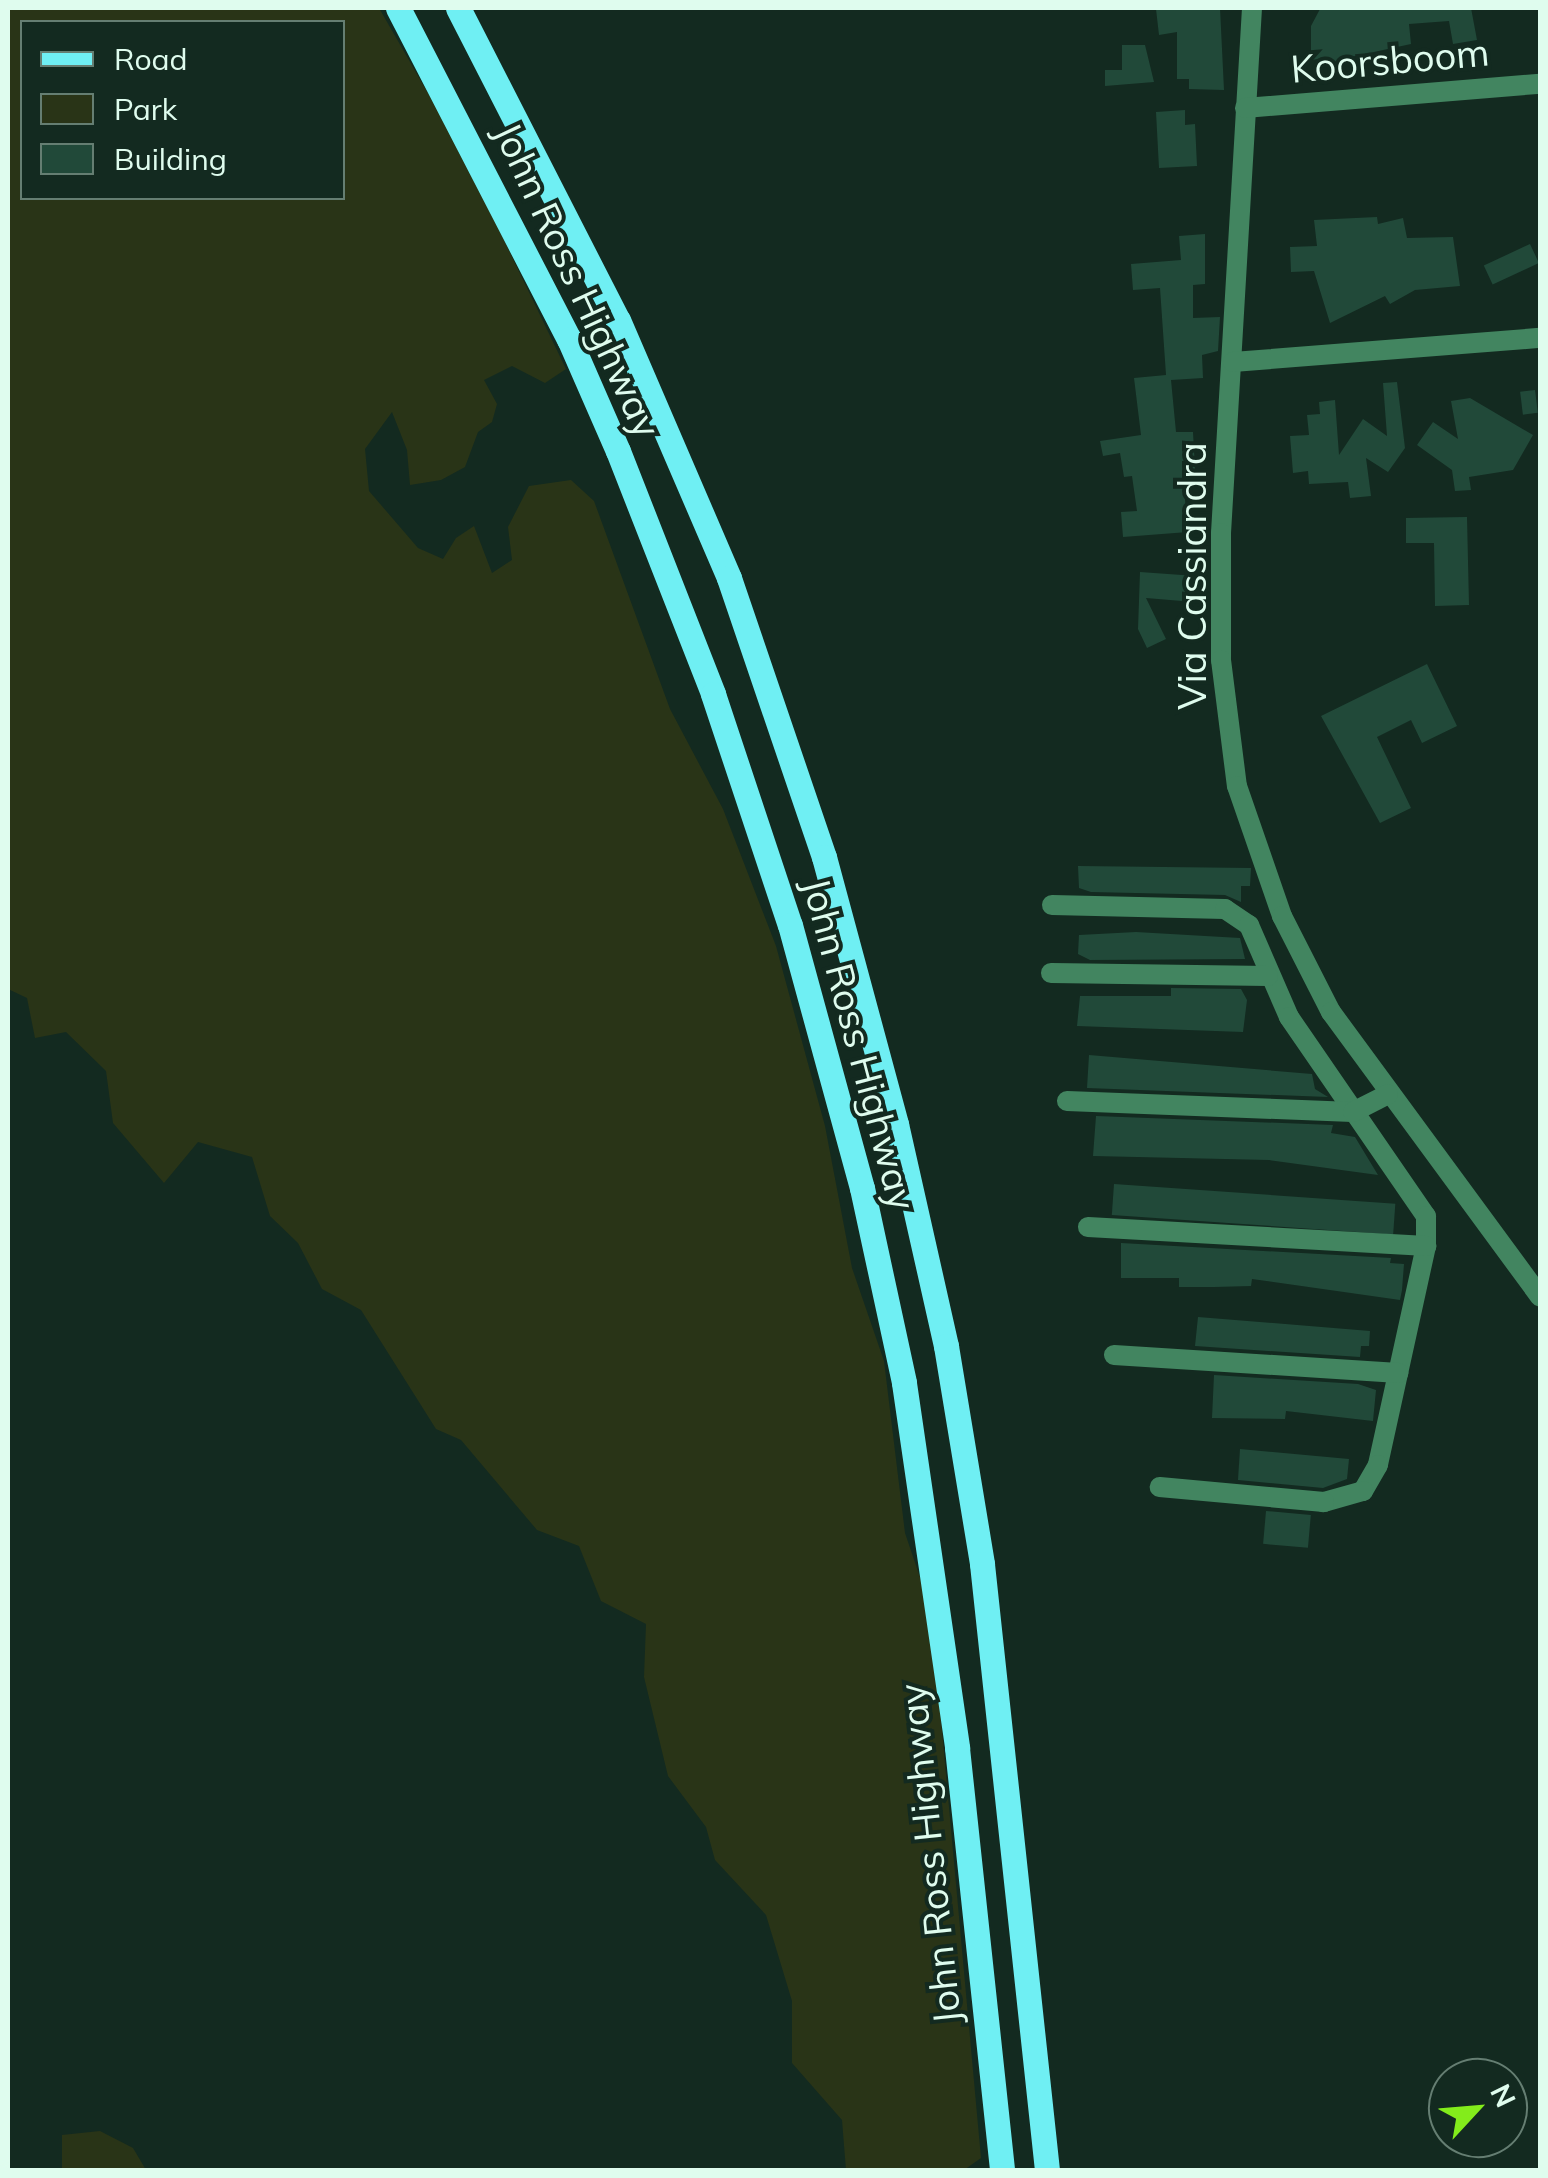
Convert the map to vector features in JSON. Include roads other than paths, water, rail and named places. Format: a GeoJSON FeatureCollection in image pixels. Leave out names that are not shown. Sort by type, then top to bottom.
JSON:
{"type":"FeatureCollection","features":[{"type":"Feature","properties":{"kind":"main road","name":"John Ross Highway"},"geometry":{"type":"LineString","coordinates":[[398,8],[570,339],[618,451],[714,694],[790,925],[862,1188],[910,1421],[957,1748],[1002,2170]]}},
{"type":"Feature","properties":{"kind":"main road","name":"John Ross Highway"},"geometry":{"type":"LineString","coordinates":[[458,8],[626,337],[729,578],[824,857],[896,1124],[946,1346],[982,1564],[1047,2168]]}},
{"type":"Feature","properties":{"kind":"street","name":"Via Cassiandra"},"geometry":{"type":"LineString","coordinates":[[1252,8],[1232,362],[1221,660],[1237,786],[1305,965],[1388,1094],[1540,1297]]}},
{"type":"Feature","properties":{"kind":"street","name":"Koorsboom"},"geometry":{"type":"LineString","coordinates":[[1245,108],[1540,84]]}},
{"type":"Feature","properties":{"kind":"street"},"geometry":{"type":"LineString","coordinates":[[1232,362],[1540,338]]}},
{"type":"Feature","properties":{"kind":"street"},"geometry":{"type":"LineString","coordinates":[[1052,905],[1224,910],[1249,925],[1268,976],[1353,1112],[1420,1200],[1426,1246],[1371,1482],[1350,1498],[1324,1502],[1160,1487]]}},
{"type":"Feature","properties":{"kind":"street"},"geometry":{"type":"LineString","coordinates":[[1051,973],[1268,976]]}},
{"type":"Feature","properties":{"kind":"street"},"geometry":{"type":"LineString","coordinates":[[1067,1101],[1353,1112],[1388,1094]]}},
{"type":"Feature","properties":{"kind":"street"},"geometry":{"type":"LineString","coordinates":[[1088,1228],[1426,1246]]}},
{"type":"Feature","properties":{"kind":"street"},"geometry":{"type":"LineString","coordinates":[[1114,1355],[1398,1373]]}}]}
